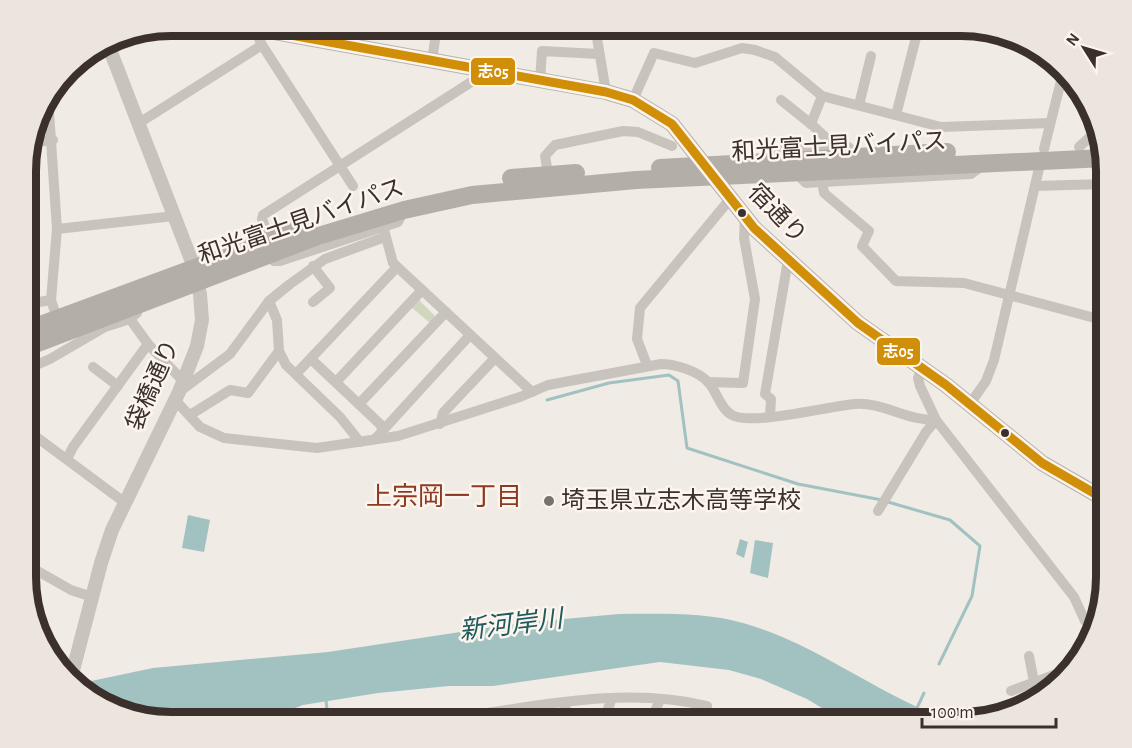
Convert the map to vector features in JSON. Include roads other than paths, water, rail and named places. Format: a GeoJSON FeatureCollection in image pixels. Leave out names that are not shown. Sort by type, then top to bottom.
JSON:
{"type":"FeatureCollection","features":[{"type":"Feature","properties":{"kind":"highway","name":"和光富士見バイパス"},"geometry":{"type":"LineString","coordinates":[[36,327],[195,276],[409,196],[479,182],[548,173],[796,172],[984,163],[1093,146]]}},
{"type":"Feature","properties":{"kind":"highway","name":"和光富士見バイパス"},"geometry":{"type":"LineString","coordinates":[[268,247],[404,210],[501,190],[708,171],[774,160],[860,156],[1043,154],[1095,157]]}},
{"type":"Feature","properties":{"kind":"highway","name":"和光富士見バイパス"},"geometry":{"type":"LineString","coordinates":[[36,344],[134,312],[195,276]]}},
{"type":"Feature","properties":{"kind":"main road","name":"宿通り"},"geometry":{"type":"LineString","coordinates":[[297,36],[606,92],[633,100],[672,124],[745,218],[788,260],[866,329],[970,404],[1042,463],[1096,494]]}},
{"type":"Feature","properties":{"kind":"street"},"geometry":{"type":"LineString","coordinates":[[252,36],[337,168],[353,186]]}},
{"type":"Feature","properties":{"kind":"street"},"geometry":{"type":"LineString","coordinates":[[432,61],[436,36]]}},
{"type":"Feature","properties":{"kind":"street"},"geometry":{"type":"LineString","coordinates":[[596,36],[606,92]]}},
{"type":"Feature","properties":{"kind":"street"},"geometry":{"type":"LineString","coordinates":[[896,115],[916,36]]}},
{"type":"Feature","properties":{"kind":"street"},"geometry":{"type":"LineString","coordinates":[[139,123],[258,48]]}},
{"type":"Feature","properties":{"kind":"street"},"geometry":{"type":"LineString","coordinates":[[633,100],[654,53],[695,63],[742,48],[775,57],[822,96],[941,127],[1050,123]]}},
{"type":"Feature","properties":{"kind":"street","name":"袋橋通り"},"geometry":{"type":"LineString","coordinates":[[74,670],[101,563],[124,502],[179,391],[197,346],[201,320],[195,276],[139,123],[110,51]]}},
{"type":"Feature","properties":{"kind":"street"},"geometry":{"type":"LineString","coordinates":[[540,81],[542,51],[598,54]]}},
{"type":"Feature","properties":{"kind":"street"},"geometry":{"type":"LineString","coordinates":[[859,105],[871,56]]}},
{"type":"Feature","properties":{"kind":"street"},"geometry":{"type":"LineString","coordinates":[[384,232],[274,261],[268,247],[262,219],[263,215],[476,79],[483,70]]}},
{"type":"Feature","properties":{"kind":"street"},"geometry":{"type":"LineString","coordinates":[[970,404],[986,381],[994,360],[1061,81]]}},
{"type":"Feature","properties":{"kind":"street"},"geometry":{"type":"LineString","coordinates":[[811,124],[822,96]]}},
{"type":"Feature","properties":{"kind":"street"},"geometry":{"type":"LineString","coordinates":[[781,100],[836,147]]}},
{"type":"Feature","properties":{"kind":"street"},"geometry":{"type":"LineString","coordinates":[[50,112],[57,230],[51,300],[58,321]]}},
{"type":"Feature","properties":{"kind":"street"},"geometry":{"type":"LineString","coordinates":[[548,173],[545,156],[555,145],[607,133],[638,132],[672,146]]}},
{"type":"Feature","properties":{"kind":"street"},"geometry":{"type":"LineString","coordinates":[[1079,147],[1091,137]]}},
{"type":"Feature","properties":{"kind":"street"},"geometry":{"type":"LineString","coordinates":[[40,142],[53,140]]}},
{"type":"Feature","properties":{"kind":"street"},"geometry":{"type":"LineString","coordinates":[[774,160],[782,149],[848,147],[860,156]]}},
{"type":"Feature","properties":{"kind":"street"},"geometry":{"type":"LineString","coordinates":[[796,172],[806,183],[971,174],[978,171],[984,163]]}},
{"type":"Feature","properties":{"kind":"street"},"geometry":{"type":"LineString","coordinates":[[822,182],[824,193],[869,231],[862,246],[896,281],[964,283],[1096,318]]}},
{"type":"Feature","properties":{"kind":"street"},"geometry":{"type":"LineString","coordinates":[[1035,186],[1096,184]]}},
{"type":"Feature","properties":{"kind":"street"},"geometry":{"type":"LineString","coordinates":[[647,365],[637,339],[640,308],[730,200]]}},
{"type":"Feature","properties":{"kind":"street"},"geometry":{"type":"LineString","coordinates":[[179,391],[230,354],[269,301],[314,266],[384,232],[398,222],[404,210]]}},
{"type":"Feature","properties":{"kind":"street"},"geometry":{"type":"LineString","coordinates":[[57,230],[174,216]]}},
{"type":"Feature","properties":{"kind":"street"},"geometry":{"type":"LineString","coordinates":[[379,434],[398,436],[536,390],[647,365],[672,364],[708,382],[743,383],[755,299],[744,238],[745,218]]}},
{"type":"Feature","properties":{"kind":"street"},"geometry":{"type":"LineString","coordinates":[[384,232],[390,258],[397,267],[495,358],[536,390]]}},
{"type":"Feature","properties":{"kind":"street"},"geometry":{"type":"LineString","coordinates":[[770,416],[771,399],[765,394],[788,260]]}},
{"type":"Feature","properties":{"kind":"street"},"geometry":{"type":"LineString","coordinates":[[313,302],[330,288],[314,266]]}},
{"type":"Feature","properties":{"kind":"street"},"geometry":{"type":"LineString","coordinates":[[296,374],[397,267]]}},
{"type":"Feature","properties":{"kind":"street"},"geometry":{"type":"LineString","coordinates":[[336,382],[422,290]]}},
{"type":"Feature","properties":{"kind":"street"},"geometry":{"type":"LineString","coordinates":[[36,302],[51,300]]}},
{"type":"Feature","properties":{"kind":"street"},"geometry":{"type":"LineString","coordinates":[[269,301],[277,320],[279,351],[286,365],[340,417],[360,442]]}},
{"type":"Feature","properties":{"kind":"street"},"geometry":{"type":"LineString","coordinates":[[36,365],[50,360],[134,312],[148,344],[179,391],[190,416],[200,427],[224,438],[317,448],[360,442],[379,434],[470,335]]}},
{"type":"Feature","properties":{"kind":"street"},"geometry":{"type":"LineString","coordinates":[[359,404],[446,312]]}},
{"type":"Feature","properties":{"kind":"street"},"geometry":{"type":"LineString","coordinates":[[67,459],[148,344]]}},
{"type":"Feature","properties":{"kind":"street"},"geometry":{"type":"LineString","coordinates":[[190,416],[230,390],[248,393],[279,351]]}},
{"type":"Feature","properties":{"kind":"street"},"geometry":{"type":"LineString","coordinates":[[440,423],[443,413],[495,358]]}},
{"type":"Feature","properties":{"kind":"street"},"geometry":{"type":"LineString","coordinates":[[311,359],[381,425],[379,434]]}},
{"type":"Feature","properties":{"kind":"street"},"geometry":{"type":"LineString","coordinates":[[93,367],[118,386]]}},
{"type":"Feature","properties":{"kind":"street"},"geometry":{"type":"LineString","coordinates":[[922,368],[918,378],[920,386],[936,420],[1074,597],[1087,624]]}},
{"type":"Feature","properties":{"kind":"street"},"geometry":{"type":"LineString","coordinates":[[708,382],[731,415],[739,418],[855,404],[921,421],[936,420]]}},
{"type":"Feature","properties":{"kind":"street"},"geometry":{"type":"LineString","coordinates":[[878,511],[926,432],[936,420]]}},
{"type":"Feature","properties":{"kind":"street"},"geometry":{"type":"LineString","coordinates":[[36,437],[124,502]]}},
{"type":"Feature","properties":{"kind":"street"},"geometry":{"type":"LineString","coordinates":[[36,570],[71,591],[92,597]]}},
{"type":"Feature","properties":{"kind":"street"},"geometry":{"type":"LineString","coordinates":[[1029,656],[1034,682]]}},
{"type":"Feature","properties":{"kind":"street"},"geometry":{"type":"LineString","coordinates":[[1011,691],[1052,675]]}},
{"type":"Feature","properties":{"kind":"street"},"geometry":{"type":"LineString","coordinates":[[607,712],[612,698]]}},
{"type":"Feature","properties":{"kind":"street"},"geometry":{"type":"LineString","coordinates":[[508,712],[567,702],[612,698],[660,700],[707,706],[707,712]]}},
{"type":"Feature","properties":{"kind":"street"},"geometry":{"type":"LineString","coordinates":[[655,712],[660,700]]}},
{"type":"Feature","properties":{"kind":"street"},"geometry":{"type":"LineString","coordinates":[[564,712],[567,702]]}},
{"type":"Feature","properties":{"kind":"water"},"geometry":{"type":"Polygon","coordinates":[[[188,515],[210,520],[204,552],[182,548],[188,515]]]}},
{"type":"Feature","properties":{"kind":"water"},"geometry":{"type":"Polygon","coordinates":[[[740,539],[748,542],[744,558],[736,554],[740,539]]]}},
{"type":"Feature","properties":{"kind":"water"},"geometry":{"type":"Polygon","coordinates":[[[755,540],[773,543],[768,578],[750,573],[755,540]]]}},
{"type":"Feature","properties":{"kind":"water","name":"新河岸川"},"geometry":{"type":"Polygon","coordinates":[[[619,614],[697,615],[728,619],[771,632],[798,644],[928,712],[828,712],[807,699],[761,679],[729,670],[660,662],[493,686],[449,686],[378,693],[303,705],[285,712],[154,711],[111,698],[87,682],[153,668],[328,652],[520,623],[619,614]]]}},
{"type":"Feature","properties":{"kind":"waterway"},"geometry":{"type":"LineString","coordinates":[[547,400],[609,383],[669,375],[678,381],[687,448],[798,484],[882,500]]}},
{"type":"Feature","properties":{"kind":"waterway"},"geometry":{"type":"LineString","coordinates":[[888,502],[950,520],[980,546],[972,596],[939,664]]}},
{"type":"Feature","properties":{"kind":"waterway"},"geometry":{"type":"LineString","coordinates":[[917,708],[924,693]]}},
{"type":"Feature","properties":{"kind":"waterway"},"geometry":{"type":"LineString","coordinates":[[326,700],[327,712]]}},
{"type":"Feature","properties":{"kind":"place","name":"埼玉県立志木高等学校"},"geometry":{"type":"Point","coordinates":[549,501]}},
{"type":"Feature","properties":{"kind":"district","name":"上宗岡一丁目"},"geometry":{"type":"Point","coordinates":[444,497]}}]}
